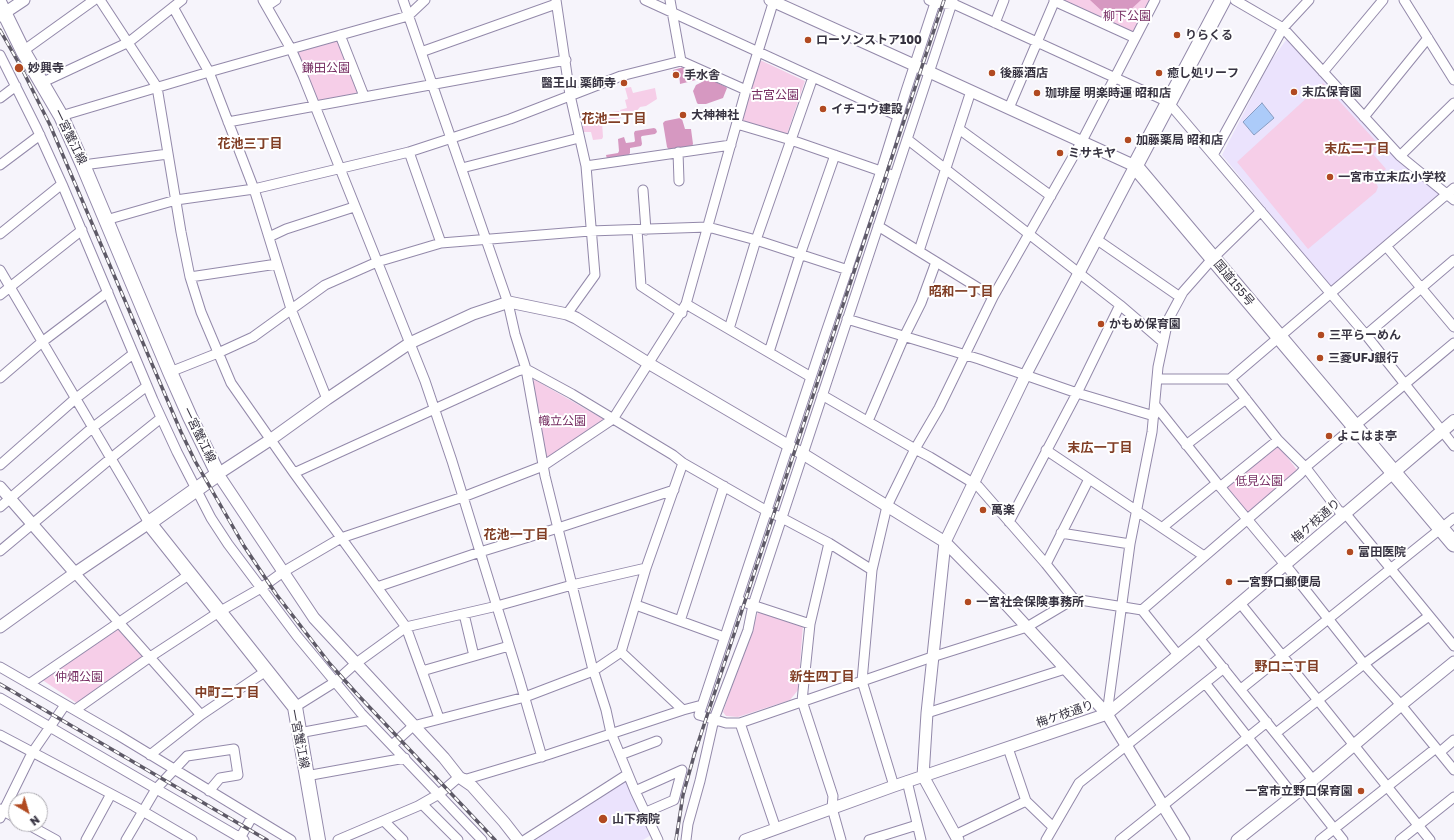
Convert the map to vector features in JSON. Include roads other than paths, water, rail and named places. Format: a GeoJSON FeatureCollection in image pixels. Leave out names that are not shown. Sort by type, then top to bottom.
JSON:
{"type":"FeatureCollection","features":[{"type":"Feature","properties":{"kind":"highway"},"geometry":{"type":"LineString","coordinates":[[1134,166],[1223,0]]}},
{"type":"Feature","properties":{"kind":"highway","name":"国道155号"},"geometry":{"type":"LineString","coordinates":[[1134,166],[1454,544]]}},
{"type":"Feature","properties":{"kind":"main road","name":"一宮蟹江線"},"geometry":{"type":"LineString","coordinates":[[2,7],[23,51],[61,116],[170,372],[218,474],[149,523],[294,707],[318,840]]}},
{"type":"Feature","properties":{"kind":"main road"},"geometry":{"type":"LineString","coordinates":[[1394,472],[1454,421]]}},
{"type":"Feature","properties":{"kind":"street"},"geometry":{"type":"LineString","coordinates":[[2,7],[24,0]]}},
{"type":"Feature","properties":{"kind":"street"},"geometry":{"type":"LineString","coordinates":[[23,51],[94,0]]}},
{"type":"Feature","properties":{"kind":"street"},"geometry":{"type":"LineString","coordinates":[[100,0],[157,87],[190,277],[201,312],[231,383],[270,440],[406,627],[439,718]]}},
{"type":"Feature","properties":{"kind":"street"},"geometry":{"type":"LineString","coordinates":[[41,83],[128,42],[182,0]]}},
{"type":"Feature","properties":{"kind":"street"},"geometry":{"type":"LineString","coordinates":[[276,0],[265,3],[291,49],[315,106],[410,343],[434,409],[463,497],[542,757]]}},
{"type":"Feature","properties":{"kind":"street"},"geometry":{"type":"LineString","coordinates":[[403,0],[508,302],[515,334],[526,369],[537,424],[543,466],[593,671],[611,733],[644,813],[658,840]]}},
{"type":"Feature","properties":{"kind":"street"},"geometry":{"type":"LineString","coordinates":[[61,116],[209,72],[408,16],[425,0]]}},
{"type":"Feature","properties":{"kind":"street"},"geometry":{"type":"LineString","coordinates":[[645,0],[898,116]]}},
{"type":"Feature","properties":{"kind":"street"},"geometry":{"type":"LineString","coordinates":[[670,0],[681,61]]}},
{"type":"Feature","properties":{"kind":"street"},"geometry":{"type":"LineString","coordinates":[[995,23],[1004,0]]}},
{"type":"Feature","properties":{"kind":"street"},"geometry":{"type":"LineString","coordinates":[[1009,108],[1055,0],[1135,38]]}},
{"type":"Feature","properties":{"kind":"street"},"geometry":{"type":"LineString","coordinates":[[894,786],[862,681],[872,570],[887,506],[915,449],[939,408],[993,296],[1082,141],[1116,78],[1155,0]]}},
{"type":"Feature","properties":{"kind":"street"},"geometry":{"type":"LineString","coordinates":[[1157,379],[1230,379],[1386,246],[1452,194],[1400,156],[1283,28],[1235,0]]}},
{"type":"Feature","properties":{"kind":"street"},"geometry":{"type":"LineString","coordinates":[[1213,155],[1283,28],[1309,0]]}},
{"type":"Feature","properties":{"kind":"street"},"geometry":{"type":"LineString","coordinates":[[1323,72],[1382,0]]}},
{"type":"Feature","properties":{"kind":"street"},"geometry":{"type":"LineString","coordinates":[[1404,0],[1454,80]]}},
{"type":"Feature","properties":{"kind":"street"},"geometry":{"type":"LineString","coordinates":[[74,710],[150,657],[219,612],[261,588],[283,572],[341,538],[463,497],[543,466],[613,419],[648,363],[682,313],[686,304],[746,90],[773,1],[914,64],[1134,166],[1026,374],[945,542],[932,657],[923,776],[957,838],[1026,801]]}},
{"type":"Feature","properties":{"kind":"street"},"geometry":{"type":"LineString","coordinates":[[1178,655],[1142,610],[1074,599],[1027,627],[932,657],[740,723],[714,720],[699,715],[881,171],[933,1],[952,2],[1037,43],[1168,102],[1406,384],[1454,446]]}},
{"type":"Feature","properties":{"kind":"street"},"geometry":{"type":"LineString","coordinates":[[421,52],[556,2],[566,60],[570,95],[586,166],[590,231],[595,276],[567,314]]}},
{"type":"Feature","properties":{"kind":"street"},"geometry":{"type":"LineString","coordinates":[[686,840],[688,824],[714,720],[748,630],[753,605],[952,2]]}},
{"type":"Feature","properties":{"kind":"street"},"geometry":{"type":"LineString","coordinates":[[173,7],[209,72],[254,189],[291,309],[327,399]]}},
{"type":"Feature","properties":{"kind":"street"},"geometry":{"type":"LineString","coordinates":[[340,35],[364,96]]}},
{"type":"Feature","properties":{"kind":"street"},"geometry":{"type":"LineString","coordinates":[[1364,117],[1428,38]]}},
{"type":"Feature","properties":{"kind":"street"},"geometry":{"type":"LineString","coordinates":[[0,55],[40,135],[62,184],[161,418],[211,518],[228,544],[297,636],[335,682],[368,720],[482,840]]}},
{"type":"Feature","properties":{"kind":"street"},"geometry":{"type":"LineString","coordinates":[[228,122],[566,60]]}},
{"type":"Feature","properties":{"kind":"street"},"geometry":{"type":"LineString","coordinates":[[106,220],[176,200],[254,189],[340,170],[409,152],[510,119],[621,76],[681,61],[746,90]]}},
{"type":"Feature","properties":{"kind":"street"},"geometry":{"type":"LineString","coordinates":[[729,329],[756,240],[813,77]]}},
{"type":"Feature","properties":{"kind":"street"},"geometry":{"type":"LineString","coordinates":[[0,98],[16,86]]}},
{"type":"Feature","properties":{"kind":"street"},"geometry":{"type":"LineString","coordinates":[[919,252],[971,91]]}},
{"type":"Feature","properties":{"kind":"street"},"geometry":{"type":"LineString","coordinates":[[1400,156],[1454,103]]}},
{"type":"Feature","properties":{"kind":"street"},"geometry":{"type":"LineString","coordinates":[[737,124],[791,140],[894,176]]}},
{"type":"Feature","properties":{"kind":"street"},"geometry":{"type":"LineString","coordinates":[[959,129],[1051,196]]}},
{"type":"Feature","properties":{"kind":"street"},"geometry":{"type":"LineString","coordinates":[[0,165],[40,135]]}},
{"type":"Feature","properties":{"kind":"street"},"geometry":{"type":"LineString","coordinates":[[462,168],[579,138]]}},
{"type":"Feature","properties":{"kind":"street"},"geometry":{"type":"LineString","coordinates":[[907,139],[1078,274],[1120,305],[1163,342]]}},
{"type":"Feature","properties":{"kind":"street"},"geometry":{"type":"LineString","coordinates":[[586,166],[731,145]]}},
{"type":"Feature","properties":{"kind":"street"},"geometry":{"type":"LineString","coordinates":[[409,152],[441,243]]}},
{"type":"Feature","properties":{"kind":"street"},"geometry":{"type":"LineString","coordinates":[[678,152],[679,181]]}},
{"type":"Feature","properties":{"kind":"street"},"geometry":{"type":"LineString","coordinates":[[83,165],[168,154]]}},
{"type":"Feature","properties":{"kind":"street"},"geometry":{"type":"LineString","coordinates":[[769,352],[800,255],[835,155]]}},
{"type":"Feature","properties":{"kind":"street"},"geometry":{"type":"LineString","coordinates":[[0,234],[62,184]]}},
{"type":"Feature","properties":{"kind":"street"},"geometry":{"type":"LineString","coordinates":[[643,190],[641,286],[682,313]]}},
{"type":"Feature","properties":{"kind":"street"},"geometry":{"type":"LineString","coordinates":[[269,237],[286,229],[354,206]]}},
{"type":"Feature","properties":{"kind":"street"},"geometry":{"type":"LineString","coordinates":[[1107,714],[1130,544],[1152,432],[1158,367],[1168,320],[1183,292],[1213,258],[1261,211]]}},
{"type":"Feature","properties":{"kind":"street"},"geometry":{"type":"LineString","coordinates":[[878,226],[993,296]]}},
{"type":"Feature","properties":{"kind":"street"},"geometry":{"type":"LineString","coordinates":[[170,372],[253,337],[325,284],[377,262],[441,243],[486,238],[590,231],[708,227],[756,240],[848,270]]}},
{"type":"Feature","properties":{"kind":"street"},"geometry":{"type":"LineString","coordinates":[[0,295],[82,230]]}},
{"type":"Feature","properties":{"kind":"street"},"geometry":{"type":"LineString","coordinates":[[1096,239],[1180,297]]}},
{"type":"Feature","properties":{"kind":"street"},"geometry":{"type":"LineString","coordinates":[[1386,246],[1454,327]]}},
{"type":"Feature","properties":{"kind":"street"},"geometry":{"type":"LineString","coordinates":[[1366,336],[1454,260]]}},
{"type":"Feature","properties":{"kind":"street"},"geometry":{"type":"LineString","coordinates":[[868,421],[904,337],[921,303],[936,262]]}},
{"type":"Feature","properties":{"kind":"street"},"geometry":{"type":"LineString","coordinates":[[190,277],[277,264]]}},
{"type":"Feature","properties":{"kind":"street"},"geometry":{"type":"LineString","coordinates":[[0,270],[149,523],[75,573],[0,627]]}},
{"type":"Feature","properties":{"kind":"street"},"geometry":{"type":"LineString","coordinates":[[0,378],[42,342],[108,292]]}},
{"type":"Feature","properties":{"kind":"street"},"geometry":{"type":"LineString","coordinates":[[518,840],[472,786],[459,777],[314,618],[218,474],[270,440],[327,399],[410,343],[473,314],[508,302],[567,314],[576,318],[648,363],[803,454],[945,542],[1027,627],[1107,714],[1184,840]]}},
{"type":"Feature","properties":{"kind":"street"},"geometry":{"type":"LineString","coordinates":[[686,304],[812,377]]}},
{"type":"Feature","properties":{"kind":"street"},"geometry":{"type":"LineString","coordinates":[[1009,522],[1077,393],[1120,305]]}},
{"type":"Feature","properties":{"kind":"street"},"geometry":{"type":"LineString","coordinates":[[847,319],[894,332],[904,337],[1026,374],[1077,393],[1154,416]]}},
{"type":"Feature","properties":{"kind":"street"},"geometry":{"type":"LineString","coordinates":[[1142,610],[1306,468],[1454,343]]}},
{"type":"Feature","properties":{"kind":"street"},"geometry":{"type":"LineString","coordinates":[[0,465],[75,399],[133,354]]}},
{"type":"Feature","properties":{"kind":"street"},"geometry":{"type":"LineString","coordinates":[[294,473],[518,370],[526,369],[572,394],[673,455],[683,463],[767,511],[829,543],[872,570]]}},
{"type":"Feature","properties":{"kind":"street"},"geometry":{"type":"LineString","coordinates":[[1230,379],[1278,440],[1306,468],[1339,510],[1345,513],[1454,646]]}},
{"type":"Feature","properties":{"kind":"street"},"geometry":{"type":"LineString","coordinates":[[0,507],[92,428],[147,386]]}},
{"type":"Feature","properties":{"kind":"street"},"geometry":{"type":"LineString","coordinates":[[822,395],[978,486],[1046,564],[1074,599]]}},
{"type":"Feature","properties":{"kind":"street"},"geometry":{"type":"LineString","coordinates":[[1186,445],[1246,399]]}},
{"type":"Feature","properties":{"kind":"street"},"geometry":{"type":"LineString","coordinates":[[1154,405],[1364,664],[1401,705],[1454,770]]}},
{"type":"Feature","properties":{"kind":"street"},"geometry":{"type":"LineString","coordinates":[[0,551],[161,418]]}},
{"type":"Feature","properties":{"kind":"street"},"geometry":{"type":"LineString","coordinates":[[1163,528],[1278,440]]}},
{"type":"Feature","properties":{"kind":"street"},"geometry":{"type":"LineString","coordinates":[[1046,450],[1204,556]]}},
{"type":"Feature","properties":{"kind":"street"},"geometry":{"type":"LineString","coordinates":[[392,744],[413,726],[439,718],[525,697],[593,671],[621,652],[646,568],[683,463]]}},
{"type":"Feature","properties":{"kind":"street","name":"梅ケ枝通り"},"geometry":{"type":"LineString","coordinates":[[746,840],[894,786],[1107,714],[1199,638],[1394,472]]}},
{"type":"Feature","properties":{"kind":"street"},"geometry":{"type":"LineString","coordinates":[[1046,564],[1089,479]]}},
{"type":"Feature","properties":{"kind":"street"},"geometry":{"type":"LineString","coordinates":[[680,622],[724,486]]}},
{"type":"Feature","properties":{"kind":"street"},"geometry":{"type":"LineString","coordinates":[[0,487],[201,715]]}},
{"type":"Feature","properties":{"kind":"street"},"geometry":{"type":"LineString","coordinates":[[377,587],[480,552],[674,490]]}},
{"type":"Feature","properties":{"kind":"street"},"geometry":{"type":"LineString","coordinates":[[1241,689],[1454,518]]}},
{"type":"Feature","properties":{"kind":"street"},"geometry":{"type":"LineString","coordinates":[[1061,533],[1130,544]]}},
{"type":"Feature","properties":{"kind":"street"},"geometry":{"type":"LineString","coordinates":[[829,543],[810,624],[802,701],[833,796],[832,808],[841,840]]}},
{"type":"Feature","properties":{"kind":"street"},"geometry":{"type":"LineString","coordinates":[[294,707],[335,682],[355,664],[406,627],[464,614],[572,585],[646,568]]}},
{"type":"Feature","properties":{"kind":"street"},"geometry":{"type":"LineString","coordinates":[[29,684],[190,574]]}},
{"type":"Feature","properties":{"kind":"street"},"geometry":{"type":"LineString","coordinates":[[737,600],[810,624]]}},
{"type":"Feature","properties":{"kind":"street"},"geometry":{"type":"LineString","coordinates":[[1240,603],[1430,840]]}},
{"type":"Feature","properties":{"kind":"street"},"geometry":{"type":"LineString","coordinates":[[636,605],[724,637]]}},
{"type":"Feature","properties":{"kind":"street"},"geometry":{"type":"LineString","coordinates":[[464,614],[474,656]]}},
{"type":"Feature","properties":{"kind":"street"},"geometry":{"type":"LineString","coordinates":[[1276,733],[1364,664],[1429,616]]}},
{"type":"Feature","properties":{"kind":"street"},"geometry":{"type":"LineString","coordinates":[[1199,638],[1313,780]]}},
{"type":"Feature","properties":{"kind":"street"},"geometry":{"type":"LineString","coordinates":[[422,671],[509,646]]}},
{"type":"Feature","properties":{"kind":"street"},"geometry":{"type":"LineString","coordinates":[[621,652],[683,710]]}},
{"type":"Feature","properties":{"kind":"street"},"geometry":{"type":"LineString","coordinates":[[1237,840],[1313,780],[1454,662]]}},
{"type":"Feature","properties":{"kind":"street"},"geometry":{"type":"LineString","coordinates":[[0,667],[291,840]]}},
{"type":"Feature","properties":{"kind":"street"},"geometry":{"type":"LineString","coordinates":[[1046,840],[1079,784],[1224,668]]}},
{"type":"Feature","properties":{"kind":"street"},"geometry":{"type":"LineString","coordinates":[[927,713],[1066,669]]}},
{"type":"Feature","properties":{"kind":"street"},"geometry":{"type":"LineString","coordinates":[[150,755],[201,715],[266,671]]}},
{"type":"Feature","properties":{"kind":"street"},"geometry":{"type":"LineString","coordinates":[[1205,684],[1293,795]]}},
{"type":"Feature","properties":{"kind":"street"},"geometry":{"type":"LineString","coordinates":[[0,698],[241,839],[252,817]]}},
{"type":"Feature","properties":{"kind":"street"},"geometry":{"type":"LineString","coordinates":[[1,813],[32,753],[65,705]]}},
{"type":"Feature","properties":{"kind":"street"},"geometry":{"type":"LineString","coordinates":[[459,777],[467,779],[542,757],[611,733],[702,705]]}},
{"type":"Feature","properties":{"kind":"street"},"geometry":{"type":"LineString","coordinates":[[299,733],[368,720]]}},
{"type":"Feature","properties":{"kind":"street"},"geometry":{"type":"LineString","coordinates":[[1120,840],[1267,722]]}},
{"type":"Feature","properties":{"kind":"street"},"geometry":{"type":"LineString","coordinates":[[740,723],[776,829]]}},
{"type":"Feature","properties":{"kind":"street"},"geometry":{"type":"LineString","coordinates":[[0,735],[111,794],[192,840]]}},
{"type":"Feature","properties":{"kind":"street"},"geometry":{"type":"LineString","coordinates":[[1320,840],[1388,787],[1454,740]]}},
{"type":"Feature","properties":{"kind":"street"},"geometry":{"type":"LineString","coordinates":[[620,755],[657,741]]}},
{"type":"Feature","properties":{"kind":"street"},"geometry":{"type":"LineString","coordinates":[[1008,748],[1026,801],[1053,827]]}},
{"type":"Feature","properties":{"kind":"street"},"geometry":{"type":"LineString","coordinates":[[126,840],[156,789],[187,756],[234,749],[238,775],[220,778],[209,791]]}},
{"type":"Feature","properties":{"kind":"street"},"geometry":{"type":"LineString","coordinates":[[306,776],[405,758]]}},
{"type":"Feature","properties":{"kind":"street"},"geometry":{"type":"LineString","coordinates":[[635,791],[682,770],[674,800],[644,813]]}},
{"type":"Feature","properties":{"kind":"street"},"geometry":{"type":"LineString","coordinates":[[525,840],[628,774]]}},
{"type":"Feature","properties":{"kind":"street"},"geometry":{"type":"LineString","coordinates":[[338,840],[422,804],[439,794],[459,777]]}},
{"type":"Feature","properties":{"kind":"street"},"geometry":{"type":"LineString","coordinates":[[907,782],[921,840]]}},
{"type":"Feature","properties":{"kind":"street"},"geometry":{"type":"LineString","coordinates":[[1302,788],[1343,840]]}},
{"type":"Feature","properties":{"kind":"street"},"geometry":{"type":"LineString","coordinates":[[86,840],[111,794]]}},
{"type":"Feature","properties":{"kind":"street"},"geometry":{"type":"LineString","coordinates":[[1400,840],[1454,797]]}},
{"type":"Feature","properties":{"kind":"street"},"geometry":{"type":"LineString","coordinates":[[422,804],[458,840]]}},
{"type":"Feature","properties":{"kind":"street"},"geometry":{"type":"LineString","coordinates":[[384,821],[403,840]]}},
{"type":"Feature","properties":{"kind":"street"},"geometry":{"type":"LineString","coordinates":[[869,840],[917,825]]}},
{"type":"Feature","properties":{"kind":"street"},"geometry":{"type":"LineString","coordinates":[[42,832],[56,840]]}},
{"type":"Feature","properties":{"kind":"water"},"geometry":{"type":"Polygon","coordinates":[[[1262,103],[1274,118],[1254,135],[1243,122],[1262,103]]]}},
{"type":"Feature","properties":{"kind":"railway"},"geometry":{"type":"LineString","coordinates":[[676,840],[683,795],[695,752],[944,0]]}},
{"type":"Feature","properties":{"kind":"railway"},"geometry":{"type":"LineString","coordinates":[[0,30],[21,67],[50,125],[181,432],[195,461],[244,546],[276,594],[330,664],[495,840]]}},
{"type":"Feature","properties":{"kind":"railway"},"geometry":{"type":"LineString","coordinates":[[0,684],[267,840]]}},
{"type":"Feature","properties":{"kind":"place","name":"りらくる"},"geometry":{"type":"Point","coordinates":[1177,35]}},
{"type":"Feature","properties":{"kind":"place","name":"ローソンストア100"},"geometry":{"type":"Point","coordinates":[808,40]}},
{"type":"Feature","properties":{"kind":"place","name":"妙興寺"},"geometry":{"type":"Point","coordinates":[19,68]}},
{"type":"Feature","properties":{"kind":"place","name":"後藤酒店"},"geometry":{"type":"Point","coordinates":[992,73]}},
{"type":"Feature","properties":{"kind":"place","name":"癒し処リーフ"},"geometry":{"type":"Point","coordinates":[1159,73]}},
{"type":"Feature","properties":{"kind":"place","name":"手水舎"},"geometry":{"type":"Point","coordinates":[676,75]}},
{"type":"Feature","properties":{"kind":"place","name":"醫王山 薬師寺"},"geometry":{"type":"Point","coordinates":[624,83]}},
{"type":"Feature","properties":{"kind":"place","name":"末広保育園"},"geometry":{"type":"Point","coordinates":[1294,92]}},
{"type":"Feature","properties":{"kind":"place","name":"珈琲屋 明楽時運 昭和店"},"geometry":{"type":"Point","coordinates":[1037,93]}},
{"type":"Feature","properties":{"kind":"place","name":"イチコウ建設"},"geometry":{"type":"Point","coordinates":[823,109]}},
{"type":"Feature","properties":{"kind":"place","name":"大神神社"},"geometry":{"type":"Point","coordinates":[683,115]}},
{"type":"Feature","properties":{"kind":"place","name":"加藤薬局 昭和店"},"geometry":{"type":"Point","coordinates":[1128,140]}},
{"type":"Feature","properties":{"kind":"place","name":"ミサキヤ"},"geometry":{"type":"Point","coordinates":[1060,153]}},
{"type":"Feature","properties":{"kind":"place","name":"一宮市立末広小学校"},"geometry":{"type":"Point","coordinates":[1330,177]}},
{"type":"Feature","properties":{"kind":"place","name":"かもめ保育園"},"geometry":{"type":"Point","coordinates":[1101,324]}},
{"type":"Feature","properties":{"kind":"place","name":"三平らーめん"},"geometry":{"type":"Point","coordinates":[1321,335]}},
{"type":"Feature","properties":{"kind":"place","name":"三菱UFJ銀行"},"geometry":{"type":"Point","coordinates":[1320,358]}},
{"type":"Feature","properties":{"kind":"place","name":"よこはま亭"},"geometry":{"type":"Point","coordinates":[1329,436]}},
{"type":"Feature","properties":{"kind":"place","name":"萬楽"},"geometry":{"type":"Point","coordinates":[983,510]}},
{"type":"Feature","properties":{"kind":"place","name":"富田医院"},"geometry":{"type":"Point","coordinates":[1350,552]}},
{"type":"Feature","properties":{"kind":"place","name":"一宮野口郵便局"},"geometry":{"type":"Point","coordinates":[1229,582]}},
{"type":"Feature","properties":{"kind":"place","name":"一宮社会保険事務所"},"geometry":{"type":"Point","coordinates":[968,602]}},
{"type":"Feature","properties":{"kind":"place","name":"一宮市立野口保育園"},"geometry":{"type":"Point","coordinates":[1361,791]}},
{"type":"Feature","properties":{"kind":"place","name":"山下病院"},"geometry":{"type":"Point","coordinates":[603,819]}},
{"type":"Feature","properties":{"kind":"district","name":"花池二丁目"},"geometry":{"type":"Point","coordinates":[614,119]}},
{"type":"Feature","properties":{"kind":"district","name":"花池三丁目"},"geometry":{"type":"Point","coordinates":[250,144]}},
{"type":"Feature","properties":{"kind":"district","name":"末広二丁目"},"geometry":{"type":"Point","coordinates":[1357,149]}},
{"type":"Feature","properties":{"kind":"district","name":"昭和一丁目"},"geometry":{"type":"Point","coordinates":[961,292]}},
{"type":"Feature","properties":{"kind":"district","name":"末広一丁目"},"geometry":{"type":"Point","coordinates":[1100,448]}},
{"type":"Feature","properties":{"kind":"district","name":"花池一丁目"},"geometry":{"type":"Point","coordinates":[516,535]}},
{"type":"Feature","properties":{"kind":"district","name":"野口二丁目"},"geometry":{"type":"Point","coordinates":[1287,667]}},
{"type":"Feature","properties":{"kind":"district","name":"新生四丁目"},"geometry":{"type":"Point","coordinates":[822,677]}},
{"type":"Feature","properties":{"kind":"district","name":"中町二丁目"},"geometry":{"type":"Point","coordinates":[227,693]}},
{"type":"Feature","properties":{"kind":"park label","name":"柳下公園"},"geometry":{"type":"Point","coordinates":[1127,16]}},
{"type":"Feature","properties":{"kind":"park label","name":"鎌田公園"},"geometry":{"type":"Point","coordinates":[326,68]}},
{"type":"Feature","properties":{"kind":"park label","name":"古宮公園"},"geometry":{"type":"Point","coordinates":[775,95]}},
{"type":"Feature","properties":{"kind":"park label","name":"幟立公園"},"geometry":{"type":"Point","coordinates":[562,421]}},
{"type":"Feature","properties":{"kind":"park label","name":"低見公園"},"geometry":{"type":"Point","coordinates":[1259,481]}},
{"type":"Feature","properties":{"kind":"park label","name":"仲畑公園"},"geometry":{"type":"Point","coordinates":[79,677]}}]}
